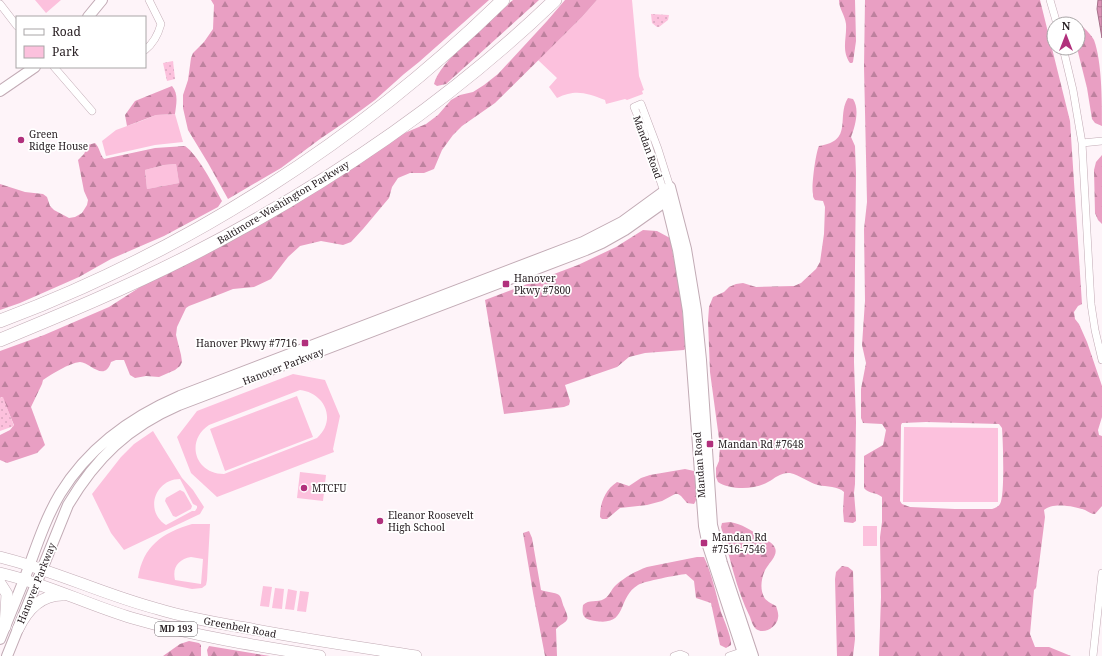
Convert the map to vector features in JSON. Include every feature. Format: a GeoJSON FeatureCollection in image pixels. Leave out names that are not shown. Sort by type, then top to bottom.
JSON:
{"type":"FeatureCollection","features":[{"type":"Feature","properties":{"kind":"highway","name":"Baltimore-Washington Parkway"},"geometry":{"type":"LineString","coordinates":[[0,321],[49,301],[135,262],[179,239],[296,169],[403,89],[454,46],[503,0]]}},
{"type":"Feature","properties":{"kind":"highway","name":"Baltimore-Washington Parkway"},"geometry":{"type":"LineString","coordinates":[[0,340],[94,301],[187,257],[306,191],[376,145],[443,96],[508,43],[555,0]]}},
{"type":"Feature","properties":{"kind":"main road","name":"Greenbelt Road"},"geometry":{"type":"LineString","coordinates":[[0,557],[42,569],[134,603],[159,610],[259,631],[416,656]]}},
{"type":"Feature","properties":{"kind":"main road","name":"Greenbelt Road"},"geometry":{"type":"LineString","coordinates":[[0,572],[24,579],[131,618],[185,631],[320,656]]}},
{"type":"Feature","properties":{"kind":"main road"},"geometry":{"type":"LineString","coordinates":[[0,583],[7,594],[5,627]]}},
{"type":"Feature","properties":{"kind":"main road"},"geometry":{"type":"LineString","coordinates":[[18,629],[22,620],[30,609],[41,600],[48,596],[67,595]]}},
{"type":"Feature","properties":{"kind":"street"},"geometry":{"type":"LineString","coordinates":[[89,16],[102,0]]}},
{"type":"Feature","properties":{"kind":"street"},"geometry":{"type":"LineString","coordinates":[[146,49],[157,36],[161,24],[149,0]]}},
{"type":"Feature","properties":{"kind":"street"},"geometry":{"type":"LineString","coordinates":[[1050,0],[1054,16]]}},
{"type":"Feature","properties":{"kind":"street"},"geometry":{"type":"LineString","coordinates":[[0,4],[16,25]]}},
{"type":"Feature","properties":{"kind":"street"},"geometry":{"type":"LineString","coordinates":[[1065,56],[1073,90],[1082,143],[1091,304],[1102,360]]}},
{"type":"Feature","properties":{"kind":"street"},"geometry":{"type":"LineString","coordinates":[[0,91],[34,68]]}},
{"type":"Feature","properties":{"kind":"street"},"geometry":{"type":"LineString","coordinates":[[55,68],[92,111]]}},
{"type":"Feature","properties":{"kind":"street","name":"Mandan Road"},"geometry":{"type":"LineString","coordinates":[[668,194],[634,108],[641,104],[658,149],[668,194],[688,311],[704,526],[708,546],[748,653]]}},
{"type":"Feature","properties":{"kind":"street"},"geometry":{"type":"LineString","coordinates":[[1082,143],[1102,141]]}},
{"type":"Feature","properties":{"kind":"street","name":"Hanover Parkway"},"geometry":{"type":"LineString","coordinates":[[0,639],[44,524],[66,485],[95,450],[112,435],[133,420],[180,396],[583,242],[622,222],[668,194]]}},
{"type":"Feature","properties":{"kind":"street","name":"Hanover Parkway"},"geometry":{"type":"LineString","coordinates":[[7,656],[64,513],[83,481],[95,465],[116,444],[148,421],[179,405],[586,250],[630,228],[668,194]]}},
{"type":"Feature","properties":{"kind":"street"},"geometry":{"type":"LineString","coordinates":[[1093,656],[1102,573]]}},
{"type":"Feature","properties":{"kind":"street"},"geometry":{"type":"LineString","coordinates":[[729,656],[748,653]]}},
{"type":"Feature","properties":{"kind":"street"},"geometry":{"type":"LineString","coordinates":[[674,656],[680,654],[685,656]]}},
{"type":"Feature","properties":{"kind":"green space"},"geometry":{"type":"Polygon","coordinates":[[[35,0],[61,0],[46,13],[35,0]]]}},
{"type":"Feature","properties":{"kind":"green space"},"geometry":{"type":"Polygon","coordinates":[[[211,0],[489,0],[375,100],[281,168],[228,199],[188,130],[183,108],[183,95],[188,80],[191,58],[193,53],[204,42],[213,29],[214,5],[211,0]]]}},
{"type":"Feature","properties":{"kind":"green space"},"geometry":{"type":"Polygon","coordinates":[[[513,0],[539,0],[446,84],[437,86],[434,84],[438,74],[456,52],[513,0]]]}},
{"type":"Feature","properties":{"kind":"green space"},"geometry":{"type":"Polygon","coordinates":[[[565,0],[597,0],[582,17],[495,103],[462,126],[453,135],[442,150],[434,169],[424,173],[410,173],[398,178],[392,187],[389,198],[351,242],[343,245],[321,241],[300,246],[288,257],[271,279],[254,287],[233,289],[186,308],[177,327],[176,335],[182,362],[175,370],[159,377],[146,376],[135,378],[130,375],[124,360],[116,360],[111,362],[105,371],[97,370],[80,362],[51,375],[43,380],[31,407],[45,445],[37,453],[7,463],[0,460],[0,435],[10,430],[14,425],[2,397],[0,398],[0,351],[44,335],[109,307],[187,257],[376,145],[426,124],[438,115],[451,100],[460,95],[473,92],[498,74],[565,0]]]}},
{"type":"Feature","properties":{"kind":"green space"},"geometry":{"type":"Polygon","coordinates":[[[597,0],[632,0],[639,76],[644,90],[642,91],[643,94],[627,100],[625,99],[606,104],[605,100],[581,93],[564,95],[557,98],[549,87],[557,78],[538,60],[582,17],[597,0]]]}},
{"type":"Feature","properties":{"kind":"green space"},"geometry":{"type":"Polygon","coordinates":[[[839,0],[855,0],[856,41],[852,63],[850,63],[847,58],[845,49],[846,24],[839,0]]]}},
{"type":"Feature","properties":{"kind":"green space"},"geometry":{"type":"Polygon","coordinates":[[[865,0],[1040,0],[1046,24],[1046,56],[1054,56],[1070,121],[1082,304],[1078,306],[1074,312],[1075,319],[1079,324],[1087,342],[1102,386],[1102,417],[1098,430],[1099,435],[1102,436],[1102,506],[1095,514],[1070,506],[1058,505],[1044,510],[1045,517],[1036,588],[1034,590],[1030,634],[1035,647],[1049,647],[1071,656],[879,656],[881,597],[880,537],[882,522],[882,497],[864,488],[864,456],[883,445],[886,430],[882,424],[863,423],[861,418],[861,389],[866,363],[862,345],[865,301],[864,229],[867,202],[864,67],[865,0]],[[926,422],[902,423],[900,501],[902,504],[910,507],[955,509],[992,509],[998,506],[1002,499],[1003,491],[1002,428],[999,424],[926,422]]]}},
{"type":"Feature","properties":{"kind":"green space"},"geometry":{"type":"Polygon","coordinates":[[[651,14],[669,15],[668,20],[657,27],[652,23],[651,14]]]}},
{"type":"Feature","properties":{"kind":"green space"},"geometry":{"type":"Polygon","coordinates":[[[1086,30],[1094,40],[1099,59],[1102,126],[1095,123],[1092,119],[1087,88],[1079,56],[1086,56],[1086,30]]]}},
{"type":"Feature","properties":{"kind":"green space"},"geometry":{"type":"Polygon","coordinates":[[[173,61],[175,79],[167,81],[163,63],[173,61]]]}},
{"type":"Feature","properties":{"kind":"green space"},"geometry":{"type":"Polygon","coordinates":[[[172,86],[176,92],[175,114],[156,115],[127,126],[125,115],[135,101],[172,86]]]}},
{"type":"Feature","properties":{"kind":"green space"},"geometry":{"type":"Polygon","coordinates":[[[848,98],[853,99],[856,108],[855,123],[851,137],[855,146],[856,173],[854,362],[856,422],[854,493],[856,521],[853,523],[844,522],[844,492],[842,490],[815,484],[794,474],[784,473],[763,485],[750,488],[736,488],[723,485],[718,482],[716,477],[716,468],[719,461],[720,446],[710,372],[708,321],[709,307],[713,297],[724,292],[729,287],[743,283],[756,287],[794,286],[801,283],[816,269],[820,262],[824,234],[825,207],[823,201],[815,200],[813,196],[813,177],[817,155],[819,146],[837,139],[840,134],[843,113],[848,98]]]}},
{"type":"Feature","properties":{"kind":"green space"},"geometry":{"type":"Polygon","coordinates":[[[175,114],[183,142],[155,145],[106,156],[102,141],[116,130],[156,115],[175,114]]]}},
{"type":"Feature","properties":{"kind":"green space"},"geometry":{"type":"Polygon","coordinates":[[[95,143],[104,159],[155,148],[185,146],[200,163],[222,201],[218,207],[164,236],[111,259],[79,277],[20,303],[0,310],[0,184],[25,192],[43,194],[47,197],[50,206],[54,210],[69,218],[75,217],[82,213],[88,200],[84,191],[78,160],[84,154],[88,145],[95,143]],[[176,164],[164,165],[145,170],[147,189],[179,183],[176,164]]]}},
{"type":"Feature","properties":{"kind":"green space"},"geometry":{"type":"Polygon","coordinates":[[[1102,155],[1102,224],[1098,220],[1095,213],[1094,170],[1096,162],[1102,155]]]}},
{"type":"Feature","properties":{"kind":"green space"},"geometry":{"type":"Polygon","coordinates":[[[176,164],[179,183],[147,189],[145,170],[164,165],[176,164]]]}},
{"type":"Feature","properties":{"kind":"green space"},"geometry":{"type":"Polygon","coordinates":[[[643,230],[657,231],[670,238],[681,297],[686,348],[684,350],[645,353],[629,357],[617,367],[565,385],[570,401],[569,405],[564,407],[504,414],[485,300],[578,265],[616,247],[643,230]]]}},
{"type":"Feature","properties":{"kind":"green space"},"geometry":{"type":"Polygon","coordinates":[[[293,374],[325,380],[340,416],[333,449],[334,452],[217,497],[191,473],[177,437],[197,411],[293,374]],[[300,390],[209,425],[197,439],[197,456],[200,463],[206,469],[214,473],[224,474],[317,438],[323,431],[327,416],[322,402],[309,392],[300,390]]]}},
{"type":"Feature","properties":{"kind":"green space"},"geometry":{"type":"Polygon","coordinates":[[[297,396],[313,437],[225,471],[210,429],[297,396]]]}},
{"type":"Feature","properties":{"kind":"green space"},"geometry":{"type":"Polygon","coordinates":[[[3,397],[14,426],[0,431],[0,398],[3,397]]]}},
{"type":"Feature","properties":{"kind":"green space"},"geometry":{"type":"Polygon","coordinates":[[[904,427],[998,428],[998,502],[903,502],[904,427]]]}},
{"type":"Feature","properties":{"kind":"green space"},"geometry":{"type":"Polygon","coordinates":[[[153,431],[182,478],[193,490],[204,507],[200,514],[124,550],[111,533],[92,494],[121,457],[134,444],[153,431]],[[180,479],[171,480],[164,484],[155,497],[154,504],[155,512],[159,519],[166,525],[192,511],[195,511],[197,506],[193,504],[180,479]]]}},
{"type":"Feature","properties":{"kind":"green space"},"geometry":{"type":"Polygon","coordinates":[[[685,469],[694,471],[697,497],[694,504],[687,503],[681,496],[675,494],[662,501],[647,505],[620,508],[607,519],[602,519],[600,517],[604,497],[609,489],[617,482],[629,486],[641,478],[650,475],[685,469]]]}},
{"type":"Feature","properties":{"kind":"green space"},"geometry":{"type":"Polygon","coordinates":[[[300,472],[326,475],[323,501],[297,498],[300,472]]]}},
{"type":"Feature","properties":{"kind":"green space"},"geometry":{"type":"Polygon","coordinates":[[[180,490],[184,492],[192,506],[191,509],[176,517],[173,516],[165,501],[166,498],[180,490]]]}},
{"type":"Feature","properties":{"kind":"green space"},"geometry":{"type":"Polygon","coordinates":[[[730,522],[750,530],[771,543],[776,551],[775,556],[765,570],[761,585],[764,597],[767,601],[776,606],[778,612],[777,621],[766,631],[758,630],[754,627],[737,584],[721,527],[722,523],[730,522]]]}},
{"type":"Feature","properties":{"kind":"green space"},"geometry":{"type":"Polygon","coordinates":[[[192,524],[210,524],[206,585],[202,588],[192,589],[138,578],[144,557],[149,549],[163,537],[192,524]],[[191,557],[177,564],[174,575],[175,580],[201,584],[203,559],[191,557]]]}},
{"type":"Feature","properties":{"kind":"green space"},"geometry":{"type":"Polygon","coordinates":[[[863,526],[877,526],[877,546],[863,546],[863,526]]]}},
{"type":"Feature","properties":{"kind":"green space"},"geometry":{"type":"Polygon","coordinates":[[[529,531],[532,538],[541,590],[559,595],[567,616],[567,620],[556,629],[557,656],[545,656],[523,533],[529,531]]]}},
{"type":"Feature","properties":{"kind":"green space"},"geometry":{"type":"Polygon","coordinates":[[[697,557],[704,557],[712,577],[721,612],[730,638],[731,645],[726,648],[720,645],[711,603],[696,598],[694,581],[686,574],[641,583],[631,591],[626,598],[617,617],[611,620],[603,622],[585,618],[583,605],[585,603],[604,599],[616,585],[635,572],[647,567],[697,557]]]}},
{"type":"Feature","properties":{"kind":"green space"},"geometry":{"type":"Polygon","coordinates":[[[842,566],[848,567],[853,571],[855,639],[853,656],[837,656],[835,579],[836,572],[842,566]]]}},
{"type":"Feature","properties":{"kind":"green space"},"geometry":{"type":"Polygon","coordinates":[[[263,586],[272,587],[269,607],[260,606],[263,586]]]}},
{"type":"Feature","properties":{"kind":"green space"},"geometry":{"type":"Polygon","coordinates":[[[275,588],[284,589],[282,609],[272,608],[275,588]]]}},
{"type":"Feature","properties":{"kind":"green space"},"geometry":{"type":"Polygon","coordinates":[[[288,589],[297,591],[294,610],[285,609],[288,589]]]}},
{"type":"Feature","properties":{"kind":"green space"},"geometry":{"type":"Polygon","coordinates":[[[300,591],[309,592],[306,612],[297,611],[300,591]]]}},
{"type":"Feature","properties":{"kind":"green space"},"geometry":{"type":"Polygon","coordinates":[[[189,641],[199,643],[201,645],[201,656],[163,656],[180,644],[189,641]]]}},
{"type":"Feature","properties":{"kind":"green space"},"geometry":{"type":"Polygon","coordinates":[[[209,646],[270,656],[208,656],[207,650],[209,646]]]}},
{"type":"Feature","properties":{"kind":"water"},"geometry":{"type":"Polygon","coordinates":[[[1098,0],[1102,0],[1102,38],[1097,9],[1098,0]]]}},
{"type":"Feature","properties":{"kind":"place","name":"Green Ridge House"},"geometry":{"type":"Point","coordinates":[21,140]}},
{"type":"Feature","properties":{"kind":"place","name":"Hanover Pkwy #7800"},"geometry":{"type":"Point","coordinates":[506,284]}},
{"type":"Feature","properties":{"kind":"place","name":"Hanover Pkwy #7716"},"geometry":{"type":"Point","coordinates":[305,343]}},
{"type":"Feature","properties":{"kind":"place","name":"Mandan Rd #7648"},"geometry":{"type":"Point","coordinates":[710,444]}},
{"type":"Feature","properties":{"kind":"place","name":"MTCFU"},"geometry":{"type":"Point","coordinates":[304,488]}},
{"type":"Feature","properties":{"kind":"place","name":"Eleanor Roosevelt High School"},"geometry":{"type":"Point","coordinates":[380,521]}},
{"type":"Feature","properties":{"kind":"place","name":"Mandan Rd #7516-7546"},"geometry":{"type":"Point","coordinates":[704,543]}}]}
